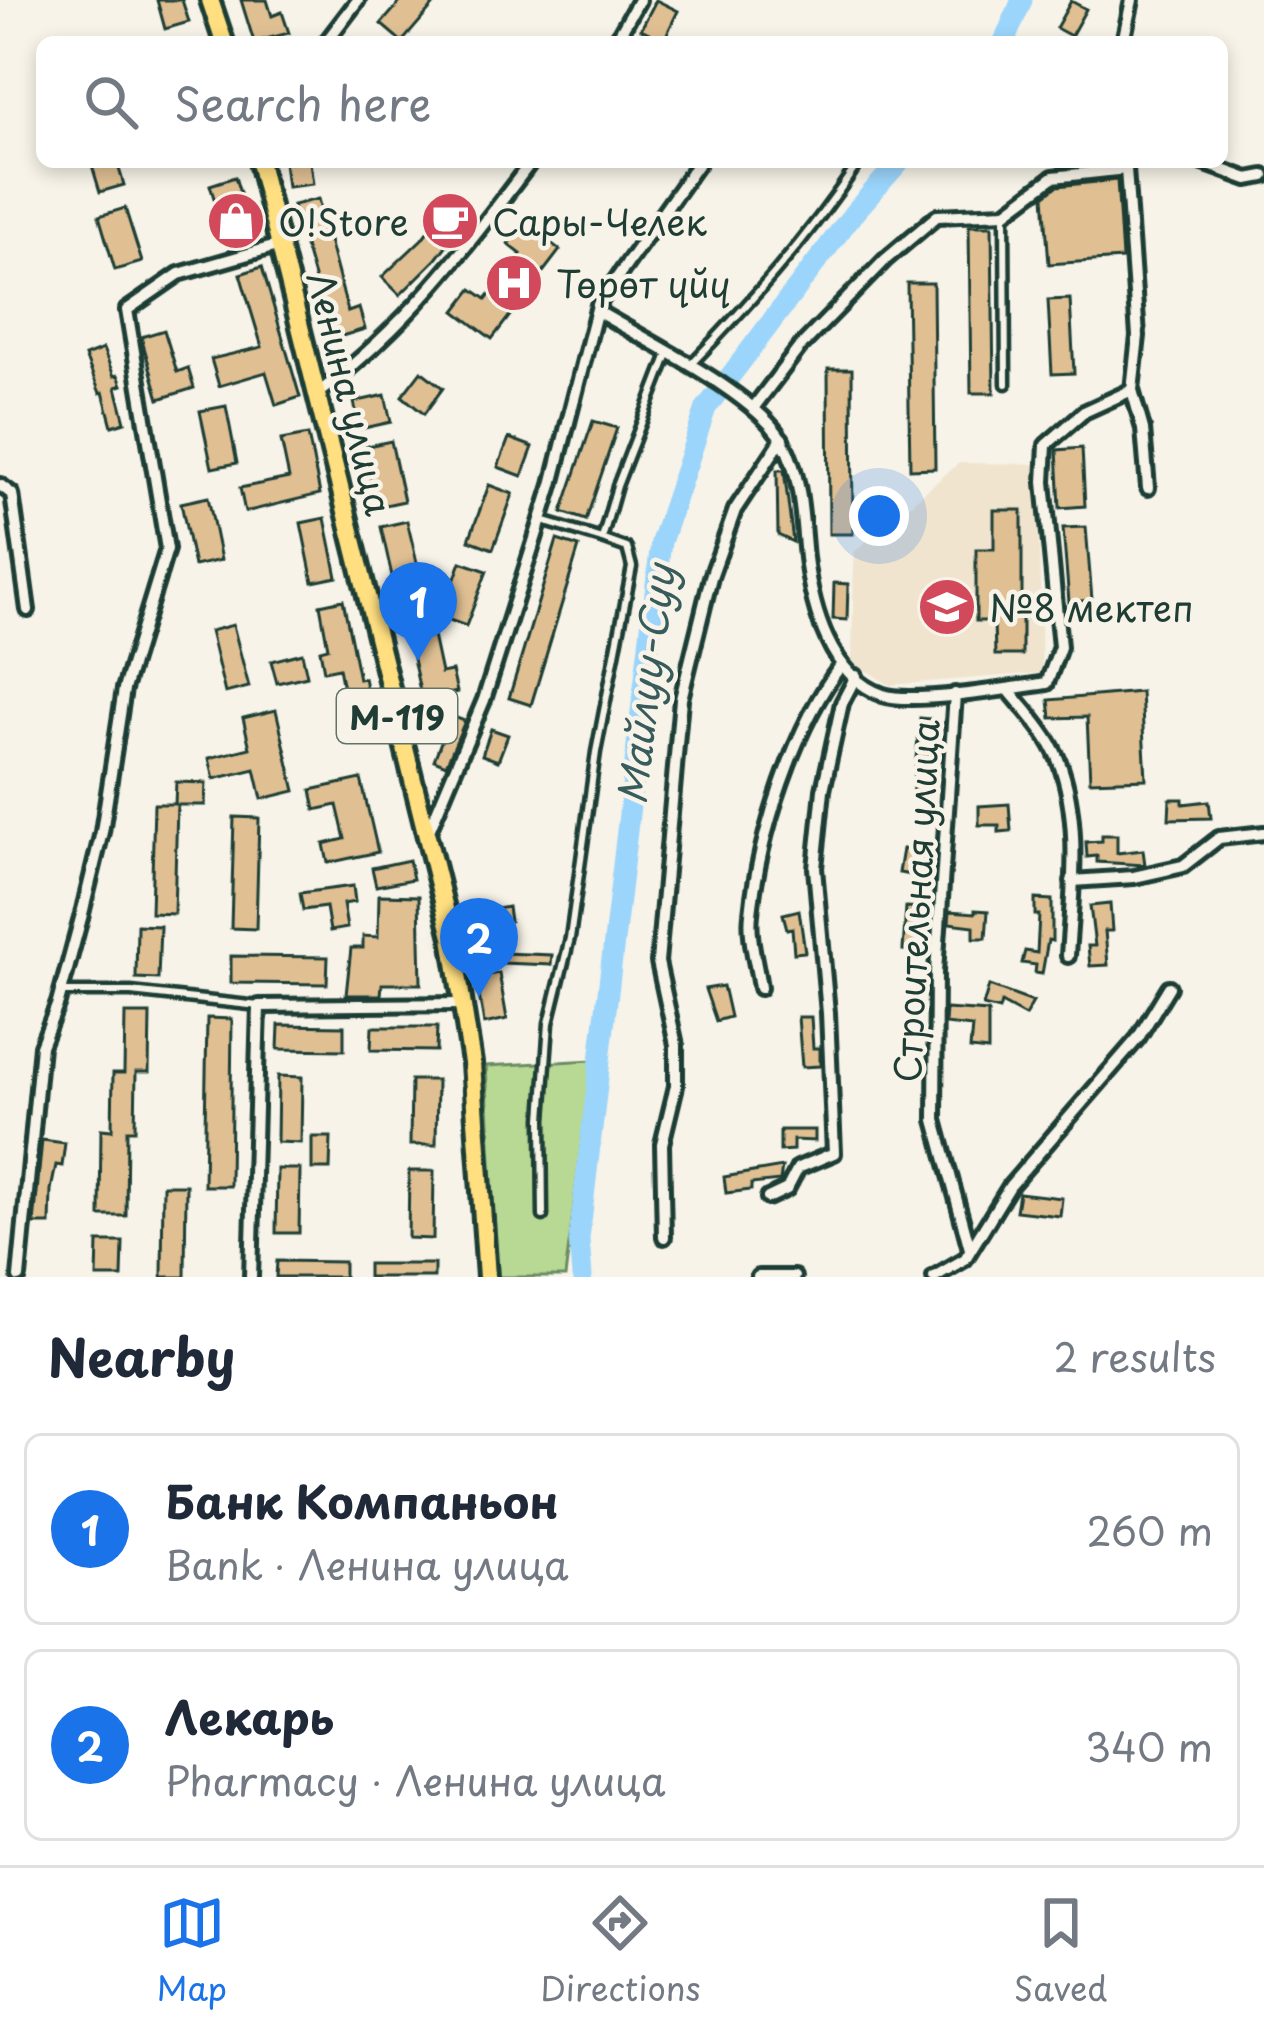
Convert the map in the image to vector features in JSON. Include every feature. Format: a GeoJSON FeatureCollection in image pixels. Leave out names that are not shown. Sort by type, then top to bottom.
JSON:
{"type":"FeatureCollection","features":[{"type":"Feature","properties":{"kind":"main road"},"geometry":{"type":"LineString","coordinates":[[210,0],[222,36]]}},
{"type":"Feature","properties":{"kind":"main road","name":"Ленина улица"},"geometry":{"type":"LineString","coordinates":[[261,168],[452,937],[472,1063],[487,1277]]}},
{"type":"Feature","properties":{"kind":"street"},"geometry":{"type":"LineString","coordinates":[[331,36],[358,0]]}},
{"type":"Feature","properties":{"kind":"street"},"geometry":{"type":"LineString","coordinates":[[618,36],[639,0]]}},
{"type":"Feature","properties":{"kind":"street"},"geometry":{"type":"LineString","coordinates":[[1124,36],[1132,0]]}},
{"type":"Feature","properties":{"kind":"street"},"geometry":{"type":"LineString","coordinates":[[317,394],[370,354],[446,274],[526,168]]}},
{"type":"Feature","properties":{"kind":"street"},"geometry":{"type":"LineString","coordinates":[[427,836],[484,700],[540,521],[597,311],[695,168]]}},
{"type":"Feature","properties":{"kind":"street"},"geometry":{"type":"LineString","coordinates":[[754,407],[800,348],[937,216],[1005,213],[1053,177],[1108,168]]}},
{"type":"Feature","properties":{"kind":"street"},"geometry":{"type":"LineString","coordinates":[[1127,168],[1138,336],[1132,390],[1143,429],[1148,488]]}},
{"type":"Feature","properties":{"kind":"street"},"geometry":{"type":"LineString","coordinates":[[1218,168],[1248,179],[1264,176]]}},
{"type":"Feature","properties":{"kind":"street"},"geometry":{"type":"LineString","coordinates":[[19,1277],[41,1046],[102,832],[124,689],[167,549],[127,310],[179,274],[280,245]]}},
{"type":"Feature","properties":{"kind":"street"},"geometry":{"type":"LineString","coordinates":[[597,311],[754,407],[782,439],[798,479],[808,580],[824,638],[842,664],[883,695],[955,694],[1047,683],[1060,646],[1046,445],[1084,412],[1132,390]]}},
{"type":"Feature","properties":{"kind":"street"},"geometry":{"type":"LineString","coordinates":[[664,1237],[662,1144],[676,1086],[676,1046],[658,962],[681,699],[711,577],[735,510],[782,439]]}},
{"type":"Feature","properties":{"kind":"street"},"geometry":{"type":"LineString","coordinates":[[0,485],[11,494],[28,610]]}},
{"type":"Feature","properties":{"kind":"street"},"geometry":{"type":"LineString","coordinates":[[760,988],[750,918],[768,835],[801,729],[842,664]]}},
{"type":"Feature","properties":{"kind":"street"},"geometry":{"type":"LineString","coordinates":[[768,1198],[787,1189],[797,1168],[834,1154],[815,868],[823,790],[842,704],[856,676]]}},
{"type":"Feature","properties":{"kind":"street"},"geometry":{"type":"LineString","coordinates":[[1008,689],[1057,756],[1070,803],[1068,956]]}},
{"type":"Feature","properties":{"kind":"street","name":"Строительная улица"},"geometry":{"type":"LineString","coordinates":[[955,694],[936,972],[935,1120],[970,1249]]}},
{"type":"Feature","properties":{"kind":"street"},"geometry":{"type":"LineString","coordinates":[[1072,881],[1134,877],[1183,866],[1219,838],[1264,832]]}},
{"type":"Feature","properties":{"kind":"street"},"geometry":{"type":"LineString","coordinates":[[934,1277],[965,1259],[1010,1186],[1138,1038],[1169,987]]}},
{"type":"Feature","properties":{"kind":"street"},"geometry":{"type":"LineString","coordinates":[[251,1277],[259,1006],[463,1004]]}},
{"type":"Feature","properties":{"kind":"street"},"geometry":{"type":"LineString","coordinates":[[758,1277],[794,1277]]}},
{"type":"Feature","properties":{"kind":"lane"},"geometry":{"type":"LineString","coordinates":[[689,367],[752,302],[855,168]]}},
{"type":"Feature","properties":{"kind":"lane"},"geometry":{"type":"LineString","coordinates":[[1005,213],[1006,384]]}},
{"type":"Feature","properties":{"kind":"lane"},"geometry":{"type":"LineString","coordinates":[[602,539],[616,486],[668,354]]}},
{"type":"Feature","properties":{"kind":"lane"},"geometry":{"type":"LineString","coordinates":[[540,521],[627,548],[632,567],[602,713],[570,938],[549,1023],[542,1119],[543,1216]]}},
{"type":"Feature","properties":{"kind":"lane"},"geometry":{"type":"LineString","coordinates":[[60,992],[130,992],[259,1006]]}},
{"type":"Feature","properties":{"kind":"shaded area","name":"№8 мектеп"},"geometry":{"type":"Polygon","coordinates":[[[959,463],[1037,464],[1042,673],[890,685],[852,662],[854,552],[959,463]]]}},
{"type":"Feature","properties":{"kind":"green space"},"geometry":{"type":"Polygon","coordinates":[[[592,1060],[565,1277],[497,1277],[486,1066],[592,1060]]]}},
{"type":"Feature","properties":{"kind":"building"},"geometry":{"type":"Polygon","coordinates":[[[157,0],[182,0],[189,22],[165,29],[157,0]]]}},
{"type":"Feature","properties":{"kind":"building"},"geometry":{"type":"Polygon","coordinates":[[[241,0],[267,0],[272,16],[282,12],[289,33],[252,36],[241,0]]]}},
{"type":"Feature","properties":{"kind":"building"},"geometry":{"type":"Polygon","coordinates":[[[402,0],[438,0],[407,36],[395,36],[381,24],[402,0]]]}},
{"type":"Feature","properties":{"kind":"building"},"geometry":{"type":"Polygon","coordinates":[[[656,0],[678,11],[666,36],[641,29],[656,0]]]}},
{"type":"Feature","properties":{"kind":"building"},"geometry":{"type":"Polygon","coordinates":[[[1071,1],[1086,9],[1071,36],[1056,28],[1071,1]]]}},
{"type":"Feature","properties":{"kind":"building"},"geometry":{"type":"Polygon","coordinates":[[[93,168],[119,168],[124,185],[100,192],[93,168]]]}},
{"type":"Feature","properties":{"kind":"building"},"geometry":{"type":"Polygon","coordinates":[[[285,168],[311,168],[313,184],[287,187],[285,168]]]}},
{"type":"Feature","properties":{"kind":"building"},"geometry":{"type":"Polygon","coordinates":[[[235,177],[253,236],[228,244],[210,185],[235,177]]]}},
{"type":"Feature","properties":{"kind":"building"},"geometry":{"type":"Polygon","coordinates":[[[1117,180],[1122,259],[1049,264],[1044,196],[1057,186],[1117,180]]]}},
{"type":"Feature","properties":{"kind":"building"},"geometry":{"type":"Polygon","coordinates":[[[318,199],[348,312],[359,308],[365,329],[332,339],[293,205],[318,199]]]}},
{"type":"Feature","properties":{"kind":"building"},"geometry":{"type":"Polygon","coordinates":[[[450,201],[469,216],[400,295],[382,277],[422,239],[450,201]]]}},
{"type":"Feature","properties":{"kind":"building"},"geometry":{"type":"Polygon","coordinates":[[[125,208],[142,262],[115,270],[99,216],[125,208]]]}},
{"type":"Feature","properties":{"kind":"building"},"geometry":{"type":"Polygon","coordinates":[[[524,222],[560,250],[492,339],[455,311],[472,289],[486,299],[521,254],[508,244],[524,222]]]}},
{"type":"Feature","properties":{"kind":"building"},"geometry":{"type":"Polygon","coordinates":[[[969,226],[992,226],[994,393],[971,393],[969,226]]]}},
{"type":"Feature","properties":{"kind":"building"},"geometry":{"type":"Polygon","coordinates":[[[262,267],[300,397],[276,405],[266,372],[219,386],[211,359],[262,347],[240,274],[262,267]]]}},
{"type":"Feature","properties":{"kind":"building"},"geometry":{"type":"Polygon","coordinates":[[[907,283],[933,283],[935,468],[910,469],[907,283]]]}},
{"type":"Feature","properties":{"kind":"building"},"geometry":{"type":"Polygon","coordinates":[[[1070,299],[1074,373],[1052,374],[1048,300],[1070,299]]]}},
{"type":"Feature","properties":{"kind":"building"},"geometry":{"type":"Polygon","coordinates":[[[164,330],[177,372],[188,368],[194,388],[159,399],[141,337],[164,330]]]}},
{"type":"Feature","properties":{"kind":"building"},"geometry":{"type":"Polygon","coordinates":[[[103,349],[122,385],[116,387],[125,422],[112,426],[103,392],[85,356],[103,349]]]}},
{"type":"Feature","properties":{"kind":"building"},"geometry":{"type":"Polygon","coordinates":[[[828,369],[852,369],[853,534],[829,534],[828,369]]]}},
{"type":"Feature","properties":{"kind":"building"},"geometry":{"type":"Polygon","coordinates":[[[421,371],[443,388],[424,414],[402,396],[421,371]]]}},
{"type":"Feature","properties":{"kind":"building"},"geometry":{"type":"Polygon","coordinates":[[[385,395],[391,422],[360,429],[354,402],[385,395]]]}},
{"type":"Feature","properties":{"kind":"building"},"geometry":{"type":"Polygon","coordinates":[[[226,406],[237,463],[212,468],[200,411],[226,406]]]}},
{"type":"Feature","properties":{"kind":"building"},"geometry":{"type":"Polygon","coordinates":[[[593,421],[617,428],[586,520],[562,512],[593,421]]]}},
{"type":"Feature","properties":{"kind":"building"},"geometry":{"type":"Polygon","coordinates":[[[308,435],[320,494],[245,512],[240,488],[289,478],[281,440],[308,435]]]}},
{"type":"Feature","properties":{"kind":"building"},"geometry":{"type":"Polygon","coordinates":[[[509,438],[533,447],[522,476],[498,467],[509,438]]]}},
{"type":"Feature","properties":{"kind":"building"},"geometry":{"type":"Polygon","coordinates":[[[391,441],[404,501],[376,507],[363,447],[391,441]]]}},
{"type":"Feature","properties":{"kind":"building"},"geometry":{"type":"Polygon","coordinates":[[[1082,448],[1085,506],[1060,508],[1057,450],[1082,448]]]}},
{"type":"Feature","properties":{"kind":"building"},"geometry":{"type":"Polygon","coordinates":[[[777,470],[784,470],[793,542],[778,535],[777,470]]]}},
{"type":"Feature","properties":{"kind":"building"},"geometry":{"type":"Polygon","coordinates":[[[489,485],[513,494],[493,549],[469,540],[489,485]]]}},
{"type":"Feature","properties":{"kind":"building"},"geometry":{"type":"Polygon","coordinates":[[[208,497],[221,560],[194,566],[181,503],[208,497]]]}},
{"type":"Feature","properties":{"kind":"building"},"geometry":{"type":"Polygon","coordinates":[[[994,510],[1022,510],[1022,655],[995,655],[994,621],[976,621],[976,549],[994,549],[994,510]]]}},
{"type":"Feature","properties":{"kind":"building"},"geometry":{"type":"Polygon","coordinates":[[[325,518],[337,577],[313,582],[301,523],[325,518]]]}},
{"type":"Feature","properties":{"kind":"building"},"geometry":{"type":"Polygon","coordinates":[[[407,521],[421,579],[394,585],[381,527],[407,521]]]}},
{"type":"Feature","properties":{"kind":"building"},"geometry":{"type":"Polygon","coordinates":[[[1086,527],[1092,600],[1069,602],[1063,528],[1086,527]]]}},
{"type":"Feature","properties":{"kind":"building"},"geometry":{"type":"Polygon","coordinates":[[[557,540],[579,547],[531,705],[509,698],[557,540]]]}},
{"type":"Feature","properties":{"kind":"building"},"geometry":{"type":"Polygon","coordinates":[[[461,562],[487,571],[466,626],[441,617],[461,562]]]}},
{"type":"Feature","properties":{"kind":"building"},"geometry":{"type":"Polygon","coordinates":[[[834,583],[848,584],[847,620],[833,619],[834,583]]]}},
{"type":"Feature","properties":{"kind":"building"},"geometry":{"type":"Polygon","coordinates":[[[343,600],[359,679],[364,678],[373,720],[350,725],[339,668],[324,671],[320,650],[328,648],[320,605],[343,600]]]}},
{"type":"Feature","properties":{"kind":"building"},"geometry":{"type":"Polygon","coordinates":[[[233,625],[249,687],[225,693],[210,631],[233,625]]]}},
{"type":"Feature","properties":{"kind":"building"},"geometry":{"type":"Polygon","coordinates":[[[432,631],[441,673],[452,671],[457,692],[422,700],[408,636],[432,631]]]}},
{"type":"Feature","properties":{"kind":"building"},"geometry":{"type":"Polygon","coordinates":[[[302,653],[307,676],[277,683],[271,661],[302,653]]]}},
{"type":"Feature","properties":{"kind":"building"},"geometry":{"type":"Polygon","coordinates":[[[1141,692],[1146,779],[1090,781],[1087,717],[1051,718],[1049,700],[1141,692]]]}},
{"type":"Feature","properties":{"kind":"building"},"geometry":{"type":"Polygon","coordinates":[[[276,710],[295,791],[262,799],[255,769],[214,779],[209,758],[250,748],[243,718],[276,710]]]}},
{"type":"Feature","properties":{"kind":"building"},"geometry":{"type":"Polygon","coordinates":[[[451,716],[465,721],[446,765],[434,760],[451,716]]]}},
{"type":"Feature","properties":{"kind":"building"},"geometry":{"type":"Polygon","coordinates":[[[920,718],[931,719],[928,800],[912,798],[920,718]]]}},
{"type":"Feature","properties":{"kind":"building"},"geometry":{"type":"Polygon","coordinates":[[[491,729],[508,735],[498,761],[482,755],[491,729]]]}},
{"type":"Feature","properties":{"kind":"building"},"geometry":{"type":"Polygon","coordinates":[[[361,779],[378,852],[328,863],[324,844],[345,839],[337,805],[315,810],[311,790],[361,779]]]}},
{"type":"Feature","properties":{"kind":"building"},"geometry":{"type":"Polygon","coordinates":[[[176,782],[206,783],[205,805],[177,805],[174,914],[151,913],[154,804],[175,804],[176,782]]]}},
{"type":"Feature","properties":{"kind":"building"},"geometry":{"type":"Polygon","coordinates":[[[1170,799],[1183,799],[1183,804],[1209,801],[1211,818],[1169,819],[1170,799]]]}},
{"type":"Feature","properties":{"kind":"building"},"geometry":{"type":"Polygon","coordinates":[[[1009,804],[1011,831],[999,832],[999,825],[979,825],[979,806],[1009,804]]]}},
{"type":"Feature","properties":{"kind":"building"},"geometry":{"type":"Polygon","coordinates":[[[234,817],[259,818],[256,929],[231,928],[234,817]]]}},
{"type":"Feature","properties":{"kind":"building"},"geometry":{"type":"Polygon","coordinates":[[[1102,835],[1117,835],[1117,853],[1143,850],[1145,865],[1087,857],[1086,842],[1102,841],[1102,835]]]}},
{"type":"Feature","properties":{"kind":"building"},"geometry":{"type":"Polygon","coordinates":[[[903,849],[923,852],[919,876],[899,873],[903,849]]]}},
{"type":"Feature","properties":{"kind":"building"},"geometry":{"type":"Polygon","coordinates":[[[409,860],[413,879],[376,886],[372,868],[409,860]]]}},
{"type":"Feature","properties":{"kind":"building"},"geometry":{"type":"Polygon","coordinates":[[[353,886],[355,902],[343,904],[347,928],[330,931],[326,907],[303,910],[300,893],[353,886]]]}},
{"type":"Feature","properties":{"kind":"building"},"geometry":{"type":"Polygon","coordinates":[[[379,895],[419,896],[421,984],[382,984],[381,995],[346,995],[351,948],[363,948],[363,936],[378,937],[379,895]]]}},
{"type":"Feature","properties":{"kind":"building"},"geometry":{"type":"Polygon","coordinates":[[[1035,899],[1052,900],[1052,941],[1048,940],[1042,974],[1035,973],[1036,965],[1022,963],[1025,951],[1037,953],[1035,899]]]}},
{"type":"Feature","properties":{"kind":"building"},"geometry":{"type":"Polygon","coordinates":[[[1110,904],[1112,931],[1105,931],[1108,965],[1090,966],[1088,946],[1095,946],[1090,906],[1110,904]]]}},
{"type":"Feature","properties":{"kind":"building"},"geometry":{"type":"Polygon","coordinates":[[[484,905],[484,911],[508,907],[510,921],[491,925],[493,949],[470,952],[467,917],[473,916],[472,906],[484,905]]]}},
{"type":"Feature","properties":{"kind":"building"},"geometry":{"type":"Polygon","coordinates":[[[906,907],[923,908],[920,951],[903,950],[906,907]]]}},
{"type":"Feature","properties":{"kind":"building"},"geometry":{"type":"Polygon","coordinates":[[[799,910],[805,952],[794,953],[792,928],[787,929],[783,914],[799,910]]]}},
{"type":"Feature","properties":{"kind":"building"},"geometry":{"type":"Polygon","coordinates":[[[950,911],[988,911],[986,938],[974,938],[974,926],[949,923],[950,911]]]}},
{"type":"Feature","properties":{"kind":"building"},"geometry":{"type":"Polygon","coordinates":[[[137,925],[160,926],[158,979],[136,978],[137,925]]]}},
{"type":"Feature","properties":{"kind":"building"},"geometry":{"type":"Polygon","coordinates":[[[503,953],[552,955],[551,965],[502,963],[503,953]]]}},
{"type":"Feature","properties":{"kind":"building"},"geometry":{"type":"Polygon","coordinates":[[[231,956],[328,957],[327,984],[231,983],[231,956]]]}},
{"type":"Feature","properties":{"kind":"building"},"geometry":{"type":"Polygon","coordinates":[[[499,973],[507,1019],[484,1024],[476,977],[499,973]]]}},
{"type":"Feature","properties":{"kind":"building"},"geometry":{"type":"Polygon","coordinates":[[[723,986],[730,1017],[716,1021],[705,989],[723,986]]]}},
{"type":"Feature","properties":{"kind":"building"},"geometry":{"type":"Polygon","coordinates":[[[989,986],[1033,1002],[1025,1016],[1001,1003],[999,1010],[983,1006],[989,986]]]}},
{"type":"Feature","properties":{"kind":"building"},"geometry":{"type":"Polygon","coordinates":[[[946,1009],[988,1012],[988,1051],[970,1049],[972,1027],[945,1024],[946,1009]]]}},
{"type":"Feature","properties":{"kind":"building"},"geometry":{"type":"Polygon","coordinates":[[[125,1014],[150,1014],[149,1072],[136,1072],[135,1130],[127,1130],[126,1216],[100,1216],[101,1129],[112,1130],[113,1073],[124,1073],[125,1014]]]}},
{"type":"Feature","properties":{"kind":"building"},"geometry":{"type":"Polygon","coordinates":[[[798,1017],[811,1017],[813,1048],[820,1048],[820,1066],[802,1067],[798,1017]]]}},
{"type":"Feature","properties":{"kind":"building"},"geometry":{"type":"Polygon","coordinates":[[[207,1018],[232,1019],[230,1186],[204,1186],[207,1018]]]}},
{"type":"Feature","properties":{"kind":"building"},"geometry":{"type":"Polygon","coordinates":[[[279,1025],[344,1026],[344,1050],[278,1049],[279,1025]]]}},
{"type":"Feature","properties":{"kind":"building"},"geometry":{"type":"Polygon","coordinates":[[[372,1027],[437,1027],[436,1051],[371,1050],[372,1027]]]}},
{"type":"Feature","properties":{"kind":"building"},"geometry":{"type":"Polygon","coordinates":[[[278,1076],[302,1077],[301,1143],[277,1142],[278,1076]]]}},
{"type":"Feature","properties":{"kind":"building"},"geometry":{"type":"Polygon","coordinates":[[[411,1080],[437,1080],[436,1145],[410,1145],[411,1080]]]}},
{"type":"Feature","properties":{"kind":"building"},"geometry":{"type":"Polygon","coordinates":[[[780,1130],[815,1130],[815,1141],[793,1140],[793,1150],[780,1151],[780,1130]]]}},
{"type":"Feature","properties":{"kind":"building"},"geometry":{"type":"Polygon","coordinates":[[[312,1137],[331,1137],[330,1169],[312,1169],[312,1137]]]}},
{"type":"Feature","properties":{"kind":"building"},"geometry":{"type":"Polygon","coordinates":[[[42,1140],[65,1143],[62,1166],[56,1165],[51,1190],[50,1224],[34,1224],[42,1140]]]}},
{"type":"Feature","properties":{"kind":"building"},"geometry":{"type":"Polygon","coordinates":[[[782,1167],[780,1181],[726,1193],[724,1177],[782,1167]]]}},
{"type":"Feature","properties":{"kind":"building"},"geometry":{"type":"Polygon","coordinates":[[[277,1169],[300,1169],[299,1233],[276,1233],[277,1169]]]}},
{"type":"Feature","properties":{"kind":"building"},"geometry":{"type":"Polygon","coordinates":[[[409,1171],[434,1171],[433,1239],[408,1238],[409,1171]]]}},
{"type":"Feature","properties":{"kind":"building"},"geometry":{"type":"Polygon","coordinates":[[[163,1185],[186,1185],[185,1277],[162,1277],[163,1185]]]}},
{"type":"Feature","properties":{"kind":"building"},"geometry":{"type":"Polygon","coordinates":[[[1019,1193],[1062,1198],[1060,1216],[1016,1211],[1019,1193]]]}},
{"type":"Feature","properties":{"kind":"building"},"geometry":{"type":"Polygon","coordinates":[[[98,1242],[123,1242],[122,1277],[97,1277],[98,1242]]]}},
{"type":"Feature","properties":{"kind":"building"},"geometry":{"type":"Polygon","coordinates":[[[277,1261],[344,1262],[344,1277],[276,1277],[277,1261]]]}},
{"type":"Feature","properties":{"kind":"building"},"geometry":{"type":"Polygon","coordinates":[[[368,1264],[434,1264],[434,1277],[368,1277],[368,1264]]]}},
{"type":"Feature","properties":{"kind":"waterway","name":"Майлуу-Суу"},"geometry":{"type":"LineString","coordinates":[[1007,36],[1022,0]]}},
{"type":"Feature","properties":{"kind":"waterway","name":"Майлуу-Суу"},"geometry":{"type":"LineString","coordinates":[[582,1277],[579,1239],[661,542],[706,408],[853,214],[894,168]]}},
{"type":"Feature","properties":{"kind":"place","name":"O!Store"},"geometry":{"type":"Point","coordinates":[236,221]}},
{"type":"Feature","properties":{"kind":"place","name":"Сары-Челек"},"geometry":{"type":"Point","coordinates":[450,221]}},
{"type":"Feature","properties":{"kind":"place","name":"Төрөт үйү"},"geometry":{"type":"Point","coordinates":[514,283]}},
{"type":"Feature","properties":{"kind":"place","name":"№8 мектеп"},"geometry":{"type":"Point","coordinates":[947,607]}},
{"type":"Feature","properties":{"kind":"place","name":"Банк Компаньон"},"geometry":{"type":"Point","coordinates":[418,661]}},
{"type":"Feature","properties":{"kind":"place","name":"Лекарь"},"geometry":{"type":"Point","coordinates":[479,997]}}]}
